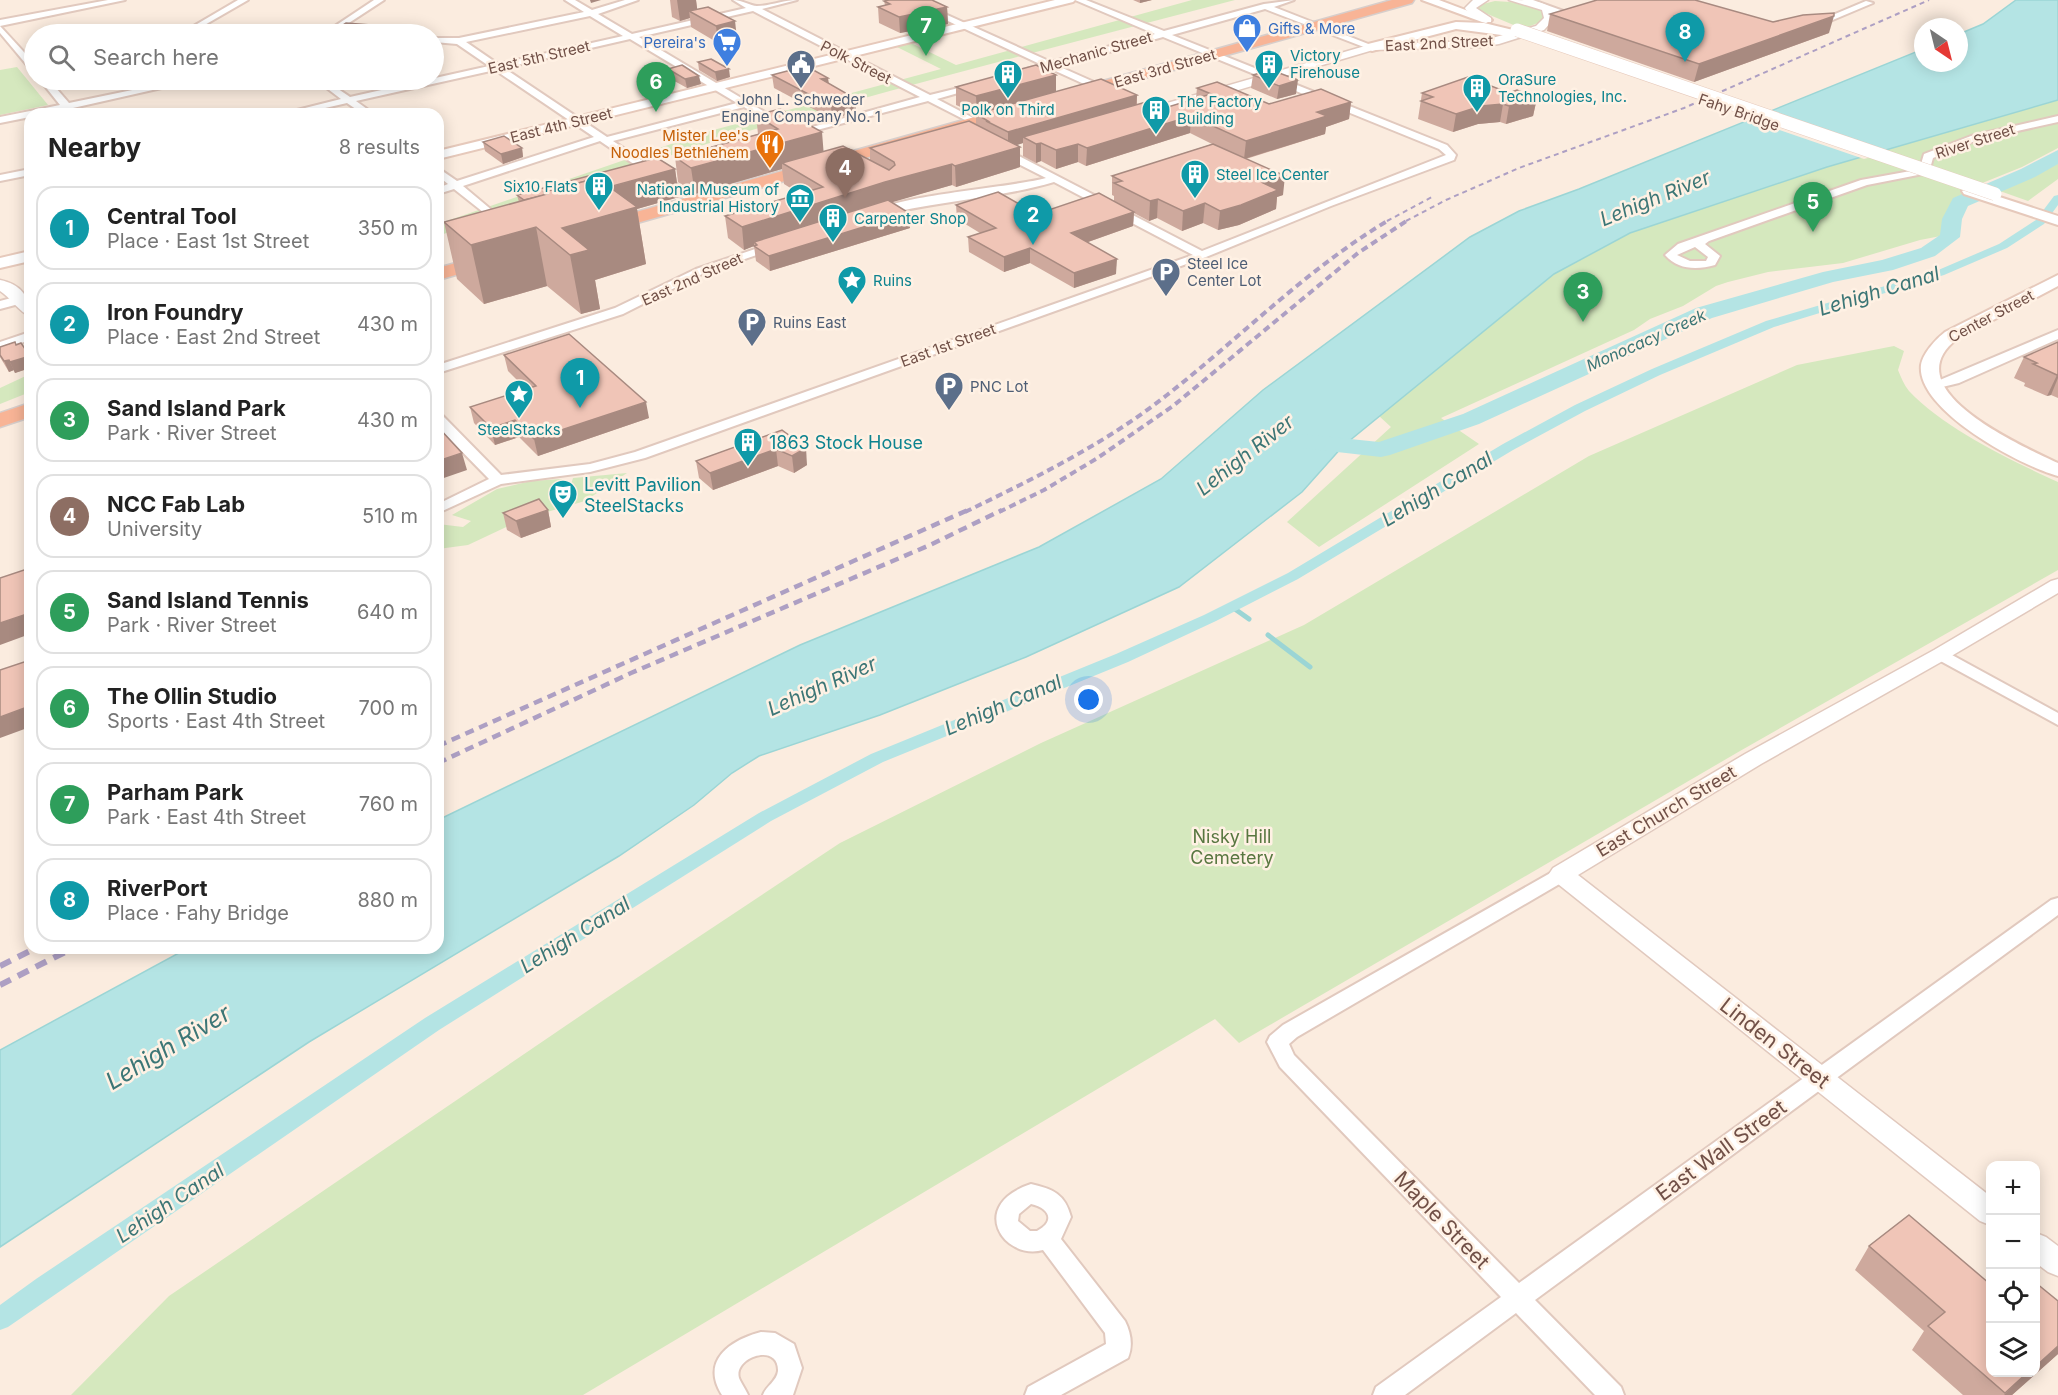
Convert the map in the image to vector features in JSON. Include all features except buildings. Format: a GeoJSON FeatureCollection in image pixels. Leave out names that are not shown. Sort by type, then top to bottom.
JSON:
{"type":"FeatureCollection","features":[{"type":"Feature","properties":{"kind":"highway","name":"East 3rd Street"},"geometry":{"type":"LineString","coordinates":[[1060,98],[1407,0]]}},
{"type":"Feature","properties":{"kind":"highway"},"geometry":{"type":"LineString","coordinates":[[584,232],[847,162],[967,128],[1027,107]]}},
{"type":"Feature","properties":{"kind":"highway"},"geometry":{"type":"LineString","coordinates":[[444,272],[507,254]]}},
{"type":"Feature","properties":{"kind":"highway"},"geometry":{"type":"LineString","coordinates":[[0,408],[24,398]]}},
{"type":"Feature","properties":{"kind":"highway"},"geometry":{"type":"LineString","coordinates":[[0,421],[24,411]]}},
{"type":"Feature","properties":{"kind":"main road","name":"East 4th Street"},"geometry":{"type":"LineString","coordinates":[[444,154],[1069,0]]}},
{"type":"Feature","properties":{"kind":"main road","name":"Fahy Bridge"},"geometry":{"type":"LineString","coordinates":[[1421,0],[2058,215]]}},
{"type":"Feature","properties":{"kind":"main road","name":"Fahy Bridge"},"geometry":{"type":"LineString","coordinates":[[1428,0],[2058,221]]}},
{"type":"Feature","properties":{"kind":"main road"},"geometry":{"type":"LineString","coordinates":[[1372,47],[1449,26],[1479,26],[1513,31]]}},
{"type":"Feature","properties":{"kind":"main road"},"geometry":{"type":"LineString","coordinates":[[0,263],[24,257]]}},
{"type":"Feature","properties":{"kind":"main road","name":"Center Street"},"geometry":{"type":"LineString","coordinates":[[1934,385],[1929,372],[1931,358],[1947,339],[2058,280]]}},
{"type":"Feature","properties":{"kind":"main road"},"geometry":{"type":"LineString","coordinates":[[1934,385],[1947,405],[1975,427],[2058,470]]}},
{"type":"Feature","properties":{"kind":"street"},"geometry":{"type":"LineString","coordinates":[[0,23],[121,0]]}},
{"type":"Feature","properties":{"kind":"street"},"geometry":{"type":"LineString","coordinates":[[202,24],[244,0]]}},
{"type":"Feature","properties":{"kind":"street"},"geometry":{"type":"LineString","coordinates":[[344,24],[380,0]]}},
{"type":"Feature","properties":{"kind":"street"},"geometry":{"type":"LineString","coordinates":[[569,0],[808,140]]}},
{"type":"Feature","properties":{"kind":"street"},"geometry":{"type":"LineString","coordinates":[[444,40],[459,41],[592,13],[634,0]]}},
{"type":"Feature","properties":{"kind":"street","name":"Polk Street"},"geometry":{"type":"LineString","coordinates":[[737,0],[929,98],[967,128]]}},
{"type":"Feature","properties":{"kind":"street","name":"East 5th Street"},"geometry":{"type":"LineString","coordinates":[[444,79],[793,0]]}},
{"type":"Feature","properties":{"kind":"street"},"geometry":{"type":"LineString","coordinates":[[907,0],[1117,96]]}},
{"type":"Feature","properties":{"kind":"street"},"geometry":{"type":"LineString","coordinates":[[1079,0],[1268,77]]}},
{"type":"Feature","properties":{"kind":"street"},"geometry":{"type":"LineString","coordinates":[[1249,0],[1372,47]]}},
{"type":"Feature","properties":{"kind":"street","name":"Mechanic Street"},"geometry":{"type":"LineString","coordinates":[[1006,77],[1290,0]]}},
{"type":"Feature","properties":{"kind":"street"},"geometry":{"type":"LineString","coordinates":[[1483,0],[1470,8],[1487,20]]}},
{"type":"Feature","properties":{"kind":"street"},"geometry":{"type":"LineString","coordinates":[[1514,0],[1546,8],[1550,15],[1540,28]]}},
{"type":"Feature","properties":{"kind":"street"},"geometry":{"type":"LineString","coordinates":[[1525,0],[1576,17]]}},
{"type":"Feature","properties":{"kind":"street"},"geometry":{"type":"LineString","coordinates":[[1805,27],[1869,3]]}},
{"type":"Feature","properties":{"kind":"street"},"geometry":{"type":"LineString","coordinates":[[1540,28],[1590,12]]}},
{"type":"Feature","properties":{"kind":"street"},"geometry":{"type":"LineString","coordinates":[[0,28],[24,56]]}},
{"type":"Feature","properties":{"kind":"street","name":"East 2nd Street"},"geometry":{"type":"LineString","coordinates":[[1131,117],[1372,47],[1481,44],[1540,28]]}},
{"type":"Feature","properties":{"kind":"street"},"geometry":{"type":"LineString","coordinates":[[459,41],[695,201]]}},
{"type":"Feature","properties":{"kind":"street","name":"East 1st Street"},"geometry":{"type":"LineString","coordinates":[[444,506],[493,481],[590,468],[640,455],[1202,255],[1327,204],[1447,160],[1451,155],[1443,147],[1268,77]]}},
{"type":"Feature","properties":{"kind":"street"},"geometry":{"type":"LineString","coordinates":[[797,134],[984,83]]}},
{"type":"Feature","properties":{"kind":"street"},"geometry":{"type":"LineString","coordinates":[[53,90],[68,108]]}},
{"type":"Feature","properties":{"kind":"street"},"geometry":{"type":"LineString","coordinates":[[78,108],[151,90]]}},
{"type":"Feature","properties":{"kind":"street"},"geometry":{"type":"LineString","coordinates":[[334,90],[361,108]]}},
{"type":"Feature","properties":{"kind":"street","name":"East 5th Street"},"geometry":{"type":"LineString","coordinates":[[312,108],[392,90]]}},
{"type":"Feature","properties":{"kind":"street"},"geometry":{"type":"LineString","coordinates":[[444,189],[603,139],[744,104]]}},
{"type":"Feature","properties":{"kind":"street"},"geometry":{"type":"LineString","coordinates":[[1136,104],[1151,111]]}},
{"type":"Feature","properties":{"kind":"street"},"geometry":{"type":"LineString","coordinates":[[0,120],[24,117]]}},
{"type":"Feature","properties":{"kind":"street","name":"River Street"},"geometry":{"type":"LineString","coordinates":[[1698,244],[1724,232],[1865,182],[1919,172],[1926,165],[1929,156],[1974,138],[2058,118]]}},
{"type":"Feature","properties":{"kind":"street"},"geometry":{"type":"LineString","coordinates":[[1002,152],[1023,149]]}},
{"type":"Feature","properties":{"kind":"street"},"geometry":{"type":"LineString","coordinates":[[825,150],[847,162]]}},
{"type":"Feature","properties":{"kind":"street"},"geometry":{"type":"LineString","coordinates":[[1002,152],[1202,255]]}},
{"type":"Feature","properties":{"kind":"street"},"geometry":{"type":"LineString","coordinates":[[0,178],[24,173]]}},
{"type":"Feature","properties":{"kind":"street"},"geometry":{"type":"LineString","coordinates":[[444,176],[510,231]]}},
{"type":"Feature","properties":{"kind":"street"},"geometry":{"type":"LineString","coordinates":[[865,217],[910,204],[1012,190],[1054,179]]}},
{"type":"Feature","properties":{"kind":"street","name":"East 2nd Street"},"geometry":{"type":"LineString","coordinates":[[444,367],[619,311],[700,271],[790,240]]}},
{"type":"Feature","properties":{"kind":"street"},"geometry":{"type":"LineString","coordinates":[[0,284],[24,301]]}},
{"type":"Feature","properties":{"kind":"street"},"geometry":{"type":"LineString","coordinates":[[0,305],[24,303]]}},
{"type":"Feature","properties":{"kind":"street"},"geometry":{"type":"LineString","coordinates":[[1934,385],[1954,380],[2058,333]]}},
{"type":"Feature","properties":{"kind":"street"},"geometry":{"type":"LineString","coordinates":[[0,346],[24,338]]}},
{"type":"Feature","properties":{"kind":"street"},"geometry":{"type":"LineString","coordinates":[[444,426],[493,481]]}},
{"type":"Feature","properties":{"kind":"street"},"geometry":{"type":"LineString","coordinates":[[444,439],[493,481]]}},
{"type":"Feature","properties":{"kind":"street","name":"East Church Street"},"geometry":{"type":"LineString","coordinates":[[1277,1042],[1320,1013],[1561,874],[1753,759],[1941,654],[2058,585]]}},
{"type":"Feature","properties":{"kind":"street"},"geometry":{"type":"LineString","coordinates":[[1941,654],[2058,720]]}},
{"type":"Feature","properties":{"kind":"street","name":"Linden Street"},"geometry":{"type":"LineString","coordinates":[[1561,874],[1986,1209]]}},
{"type":"Feature","properties":{"kind":"street","name":"East Wall Street"},"geometry":{"type":"LineString","coordinates":[[1385,1395],[2058,905]]}},
{"type":"Feature","properties":{"kind":"street","name":"Maple Street"},"geometry":{"type":"LineString","coordinates":[[1277,1042],[1287,1061],[1611,1395]]}},
{"type":"Feature","properties":{"kind":"street"},"geometry":{"type":"LineString","coordinates":[[1037,1395],[1119,1350],[1117,1329],[1047,1238]]}},
{"type":"Feature","properties":{"kind":"street"},"geometry":{"type":"LineString","coordinates":[[2040,1249],[2058,1263]]}},
{"type":"Feature","properties":{"kind":"street"},"geometry":{"type":"LineString","coordinates":[[735,1395],[728,1385],[726,1375],[730,1362],[736,1353],[748,1345],[759,1342],[769,1342],[786,1354],[790,1373],[786,1384],[778,1394]]}},
{"type":"Feature","properties":{"kind":"green space"},"geometry":{"type":"Polygon","coordinates":[[[1192,0],[1235,0],[786,120],[650,162],[444,234],[444,222],[706,132],[941,69],[897,47],[911,43],[956,65],[1192,0]]]}},
{"type":"Feature","properties":{"kind":"green space"},"geometry":{"type":"Polygon","coordinates":[[[1495,1],[1529,6],[1546,15],[1543,21],[1523,29],[1478,10],[1479,5],[1495,1]]]}},
{"type":"Feature","properties":{"kind":"green space"},"geometry":{"type":"Polygon","coordinates":[[[17,67],[24,76],[24,90],[36,90],[48,105],[24,108],[24,110],[0,115],[0,70],[17,67]]]}},
{"type":"Feature","properties":{"kind":"green space"},"geometry":{"type":"Polygon","coordinates":[[[2058,100],[2058,148],[2022,167],[1970,188],[1956,203],[1946,235],[1920,240],[1843,263],[1768,272],[1716,286],[1683,306],[1650,319],[1634,330],[1441,418],[1479,444],[1319,547],[1287,522],[1391,427],[1379,416],[1554,274],[1630,233],[1827,167],[2058,100]]]}},
{"type":"Feature","properties":{"kind":"green space"},"geometry":{"type":"Polygon","coordinates":[[[2058,161],[2058,179],[2028,201],[1997,190],[2018,179],[2037,174],[2047,165],[2058,161]]]}},
{"type":"Feature","properties":{"kind":"green space","name":"Nisky Hill Cemetery"},"geometry":{"type":"Polygon","coordinates":[[[1894,346],[1904,351],[1898,370],[1903,381],[1909,391],[1924,405],[1959,431],[2058,482],[2058,570],[1740,751],[1239,1043],[1215,1019],[583,1395],[71,1395],[169,1296],[605,999],[840,843],[1041,743],[1304,625],[1589,456],[1797,365],[1894,346]]]}},
{"type":"Feature","properties":{"kind":"green space"},"geometry":{"type":"Polygon","coordinates":[[[24,377],[24,394],[0,404],[0,388],[24,377]]]}},
{"type":"Feature","properties":{"kind":"green space"},"geometry":{"type":"Polygon","coordinates":[[[627,473],[585,501],[523,519],[468,545],[444,548],[444,525],[463,527],[471,521],[452,515],[497,489],[531,481],[562,479],[555,492],[569,491],[573,478],[627,473]]]}},
{"type":"Feature","properties":{"kind":"water","name":"Lehigh River"},"geometry":{"type":"Polygon","coordinates":[[[2016,0],[2058,0],[2058,100],[1827,167],[1630,233],[1554,274],[1343,446],[1302,492],[1179,587],[1026,657],[880,715],[759,756],[732,773],[694,805],[619,856],[309,1042],[0,1247],[0,1050],[177,954],[444,954],[444,817],[800,645],[1039,547],[1161,479],[1263,390],[1470,237],[1519,211],[1579,189],[1914,53],[1914,72],[1968,72],[1968,30],[1983,24],[2016,0]]]}},
{"type":"Feature","properties":{"kind":"pier"},"geometry":{"type":"Polygon","coordinates":[[[1762,110],[1887,153],[1864,159],[1744,118],[1762,110]]]}},
{"type":"Feature","properties":{"kind":"waterway","name":"Monocacy Creek"},"geometry":{"type":"LineString","coordinates":[[1302,441],[1381,450],[1471,419],[1704,313],[1830,276],[1886,266],[1928,252],[1950,237],[1952,219],[1960,202],[2028,173],[2058,156]]}},
{"type":"Feature","properties":{"kind":"waterway","name":"Lehigh Canal"},"geometry":{"type":"LineString","coordinates":[[0,1319],[432,1024],[765,817],[877,758],[1122,658],[1210,618],[1293,576],[1508,447],[1580,408],[1656,372],[1770,324],[1940,273],[2003,246],[2040,222],[2058,198]]}},
{"type":"Feature","properties":{"kind":"waterway"},"geometry":{"type":"LineString","coordinates":[[1232,607],[1249,619]]}},
{"type":"Feature","properties":{"kind":"waterway"},"geometry":{"type":"LineString","coordinates":[[1268,635],[1310,667]]}},
{"type":"Feature","properties":{"kind":"railway"},"geometry":{"type":"LineString","coordinates":[[1406,221],[1446,200],[1519,168],[1684,108],[1929,0]]}},
{"type":"Feature","properties":{"kind":"railway"},"geometry":{"type":"LineString","coordinates":[[1387,221],[1432,197]]}},
{"type":"Feature","properties":{"kind":"railway"},"geometry":{"type":"LineString","coordinates":[[965,512],[1069,459],[1143,413],[1331,259],[1389,220]]}},
{"type":"Feature","properties":{"kind":"railway"},"geometry":{"type":"LineString","coordinates":[[999,512],[1044,490],[1096,459],[1173,406],[1358,253],[1408,220]]}},
{"type":"Feature","properties":{"kind":"railway"},"geometry":{"type":"LineString","coordinates":[[444,743],[968,510]]}},
{"type":"Feature","properties":{"kind":"railway"},"geometry":{"type":"LineString","coordinates":[[444,760],[631,673],[930,545],[1002,510]]}},
{"type":"Feature","properties":{"kind":"railway"},"geometry":{"type":"LineString","coordinates":[[0,966],[24,954]]}},
{"type":"Feature","properties":{"kind":"railway"},"geometry":{"type":"LineString","coordinates":[[0,985],[61,954]]}},
{"type":"Feature","properties":{"kind":"place","name":"Gifts & More"},"geometry":{"type":"Point","coordinates":[1247,54]}},
{"type":"Feature","properties":{"kind":"place","name":"Parham Park"},"geometry":{"type":"Point","coordinates":[926,56]}},
{"type":"Feature","properties":{"kind":"place","name":"RiverPort"},"geometry":{"type":"Point","coordinates":[1685,62]}},
{"type":"Feature","properties":{"kind":"place","name":"Pereira's"},"geometry":{"type":"Point","coordinates":[727,68]}},
{"type":"Feature","properties":{"kind":"place","name":"John L. Schweder Engine Company No. 1"},"geometry":{"type":"Point","coordinates":[801,90]}},
{"type":"Feature","properties":{"kind":"place","name":"Victory Firehouse"},"geometry":{"type":"Point","coordinates":[1269,90]}},
{"type":"Feature","properties":{"kind":"place","name":"Polk on Third"},"geometry":{"type":"Point","coordinates":[1008,100]}},
{"type":"Feature","properties":{"kind":"place","name":"The Ollin Studio"},"geometry":{"type":"Point","coordinates":[656,112]}},
{"type":"Feature","properties":{"kind":"place","name":"OraSure Technologies, Inc."},"geometry":{"type":"Point","coordinates":[1477,114]}},
{"type":"Feature","properties":{"kind":"place","name":"The Factory Building"},"geometry":{"type":"Point","coordinates":[1156,136]}},
{"type":"Feature","properties":{"kind":"place","name":"Mister Lee's Noodles Bethlehem"},"geometry":{"type":"Point","coordinates":[770,170]}},
{"type":"Feature","properties":{"kind":"place","name":"NCC Fab Lab"},"geometry":{"type":"Point","coordinates":[845,198]}},
{"type":"Feature","properties":{"kind":"place","name":"Steel Ice Center"},"geometry":{"type":"Point","coordinates":[1195,200]}},
{"type":"Feature","properties":{"kind":"place","name":"Six10 Flats"},"geometry":{"type":"Point","coordinates":[599,212]}},
{"type":"Feature","properties":{"kind":"place","name":"National Museum of Industrial History"},"geometry":{"type":"Point","coordinates":[800,224]}},
{"type":"Feature","properties":{"kind":"place","name":"Sand Island Tennis"},"geometry":{"type":"Point","coordinates":[1813,232]}},
{"type":"Feature","properties":{"kind":"place","name":"Carpenter Shop"},"geometry":{"type":"Point","coordinates":[833,244]}},
{"type":"Feature","properties":{"kind":"place","name":"Iron Foundry"},"geometry":{"type":"Point","coordinates":[1033,245]}},
{"type":"Feature","properties":{"kind":"place","name":"Steel Ice Center Lot"},"geometry":{"type":"Point","coordinates":[1166,298]}},
{"type":"Feature","properties":{"kind":"place","name":"Ruins"},"geometry":{"type":"Point","coordinates":[852,306]}},
{"type":"Feature","properties":{"kind":"place","name":"Sand Island Park"},"geometry":{"type":"Point","coordinates":[1583,322]}},
{"type":"Feature","properties":{"kind":"place","name":"Ruins East"},"geometry":{"type":"Point","coordinates":[752,348]}},
{"type":"Feature","properties":{"kind":"place","name":"Central Tool"},"geometry":{"type":"Point","coordinates":[580,408]}},
{"type":"Feature","properties":{"kind":"place","name":"PNC Lot"},"geometry":{"type":"Point","coordinates":[949,412]}},
{"type":"Feature","properties":{"kind":"place","name":"SteelStacks"},"geometry":{"type":"Point","coordinates":[519,420]}},
{"type":"Feature","properties":{"kind":"place","name":"1863 Stock House"},"geometry":{"type":"Point","coordinates":[748,468]}},
{"type":"Feature","properties":{"kind":"place","name":"Levitt Pavilion SteelStacks"},"geometry":{"type":"Point","coordinates":[563,520]}}]}
